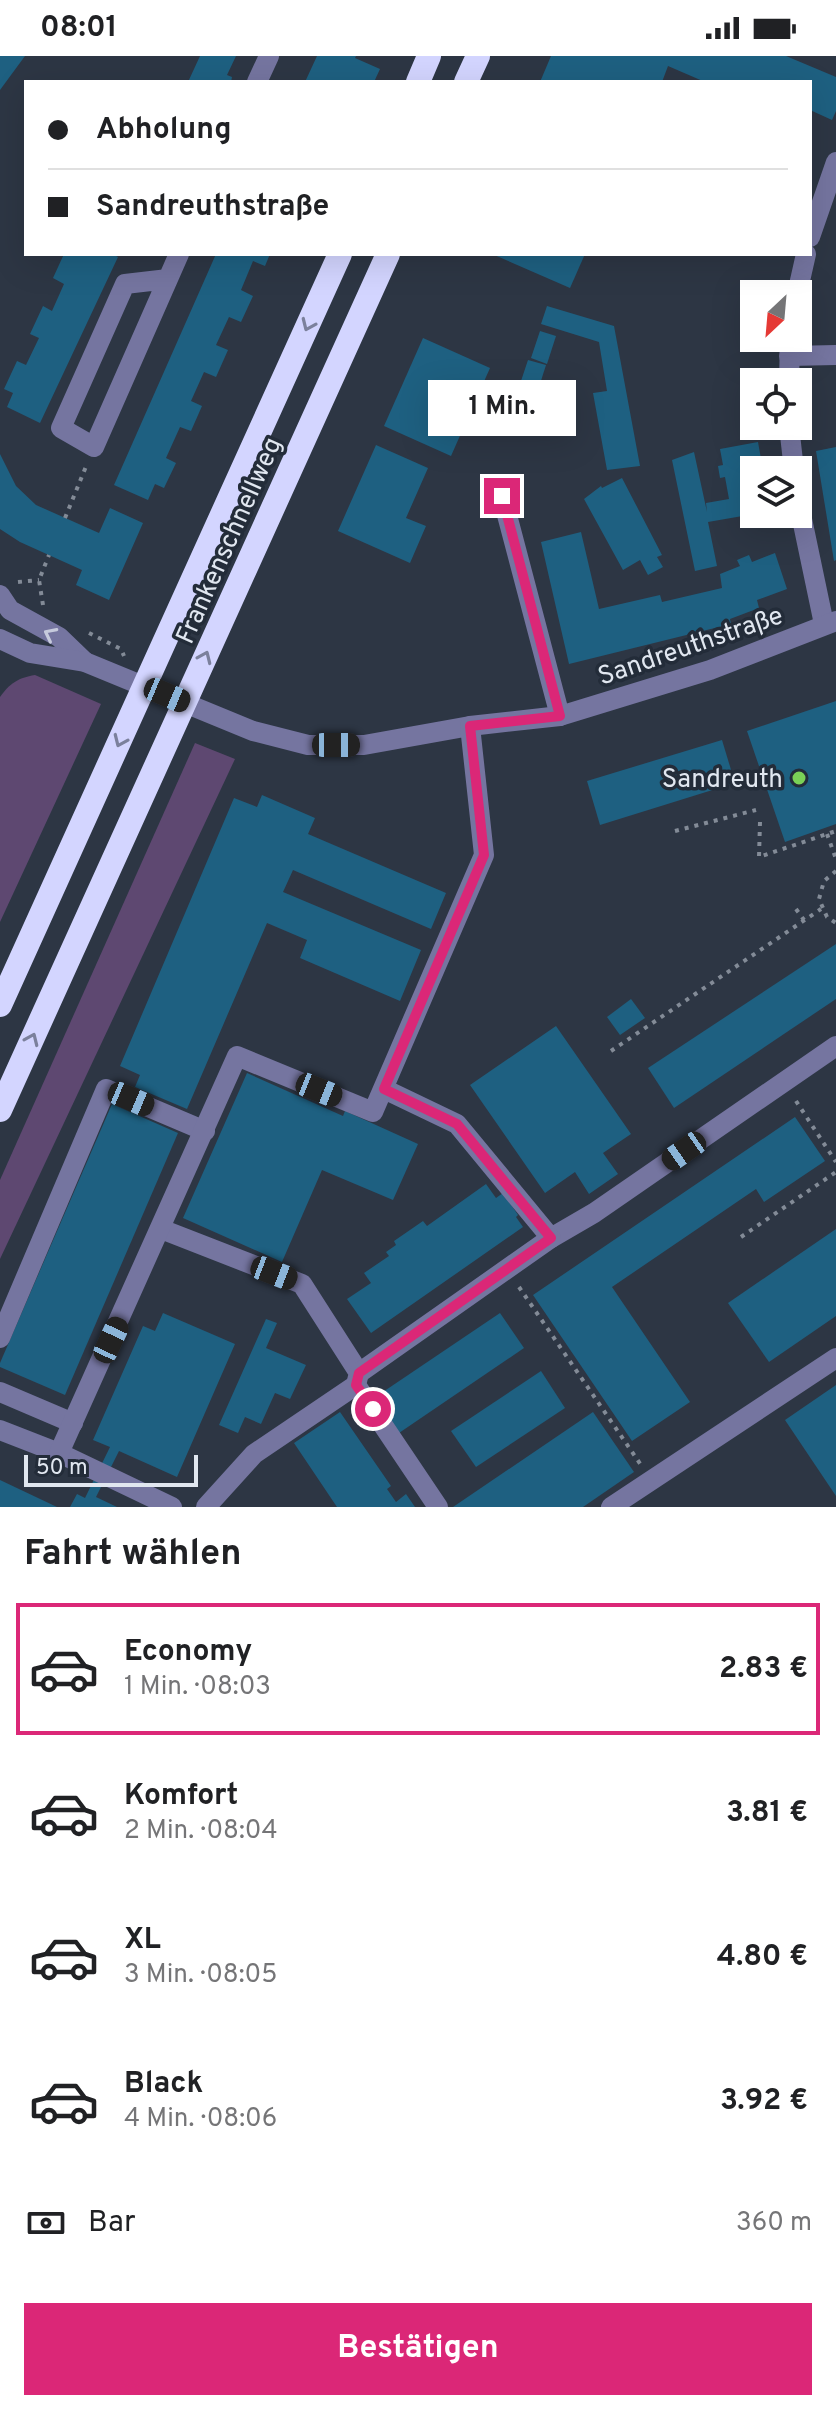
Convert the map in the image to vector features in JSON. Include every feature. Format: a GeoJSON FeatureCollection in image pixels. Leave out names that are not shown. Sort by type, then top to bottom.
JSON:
{"type":"FeatureCollection","features":[{"type":"Feature","properties":{"kind":"highway"},"geometry":{"type":"LineString","coordinates":[[419,80],[429,56]]}},
{"type":"Feature","properties":{"kind":"highway"},"geometry":{"type":"LineString","coordinates":[[467,80],[478,56]]}},
{"type":"Feature","properties":{"kind":"highway","name":"Frankenschnellweg"},"geometry":{"type":"LineString","coordinates":[[0,1005],[339,256]]}},
{"type":"Feature","properties":{"kind":"highway","name":"Frankenschnellweg"},"geometry":{"type":"LineString","coordinates":[[0,1110],[387,256]]}},
{"type":"Feature","properties":{"kind":"street"},"geometry":{"type":"LineString","coordinates":[[258,80],[269,56]]}},
{"type":"Feature","properties":{"kind":"street"},"geometry":{"type":"LineString","coordinates":[[812,231],[836,162]]}},
{"type":"Feature","properties":{"kind":"street"},"geometry":{"type":"LineString","coordinates":[[168,279],[125,284],[61,428],[94,447],[168,279],[178,256]]}},
{"type":"Feature","properties":{"kind":"street"},"geometry":{"type":"LineString","coordinates":[[800,280],[806,256]]}},
{"type":"Feature","properties":{"kind":"street"},"geometry":{"type":"LineString","coordinates":[[812,351],[836,355]]}},
{"type":"Feature","properties":{"kind":"street"},"geometry":{"type":"LineString","coordinates":[[502,496],[560,716]]}},
{"type":"Feature","properties":{"kind":"street"},"geometry":{"type":"LineString","coordinates":[[805,528],[830,622]]}},
{"type":"Feature","properties":{"kind":"street","name":"Sandreuthstraße"},"geometry":{"type":"LineString","coordinates":[[3,607],[59,637],[85,662]]}},
{"type":"Feature","properties":{"kind":"street","name":"Sandreuthstraße"},"geometry":{"type":"LineString","coordinates":[[0,639],[30,653],[85,662],[253,731],[308,745],[364,745],[470,726],[560,716],[710,670],[830,622]]}},
{"type":"Feature","properties":{"kind":"street"},"geometry":{"type":"LineString","coordinates":[[59,1453],[237,1056],[373,1112],[484,855],[470,726]]}},
{"type":"Feature","properties":{"kind":"street"},"geometry":{"type":"LineString","coordinates":[[206,1507],[254,1454],[551,1238],[594,1213],[836,1046]]}},
{"type":"Feature","properties":{"kind":"street"},"geometry":{"type":"LineString","coordinates":[[0,1338],[106,1089],[205,1131]]}},
{"type":"Feature","properties":{"kind":"street"},"geometry":{"type":"LineString","coordinates":[[384,1089],[457,1124],[551,1238]]}},
{"type":"Feature","properties":{"kind":"street"},"geometry":{"type":"LineString","coordinates":[[161,1229],[302,1284],[438,1507]]}},
{"type":"Feature","properties":{"kind":"street"},"geometry":{"type":"LineString","coordinates":[[611,1507],[836,1358]]}},
{"type":"Feature","properties":{"kind":"street"},"geometry":{"type":"LineString","coordinates":[[0,1392],[73,1423]]}},
{"type":"Feature","properties":{"kind":"street"},"geometry":{"type":"LineString","coordinates":[[0,1430],[59,1453],[172,1507]]}},
{"type":"Feature","properties":{"kind":"path"},"geometry":{"type":"LineString","coordinates":[[65,518],[94,447]]}},
{"type":"Feature","properties":{"kind":"path"},"geometry":{"type":"LineString","coordinates":[[44,612],[39,580],[49,555]]}},
{"type":"Feature","properties":{"kind":"path"},"geometry":{"type":"LineString","coordinates":[[675,831],[756,810]]}},
{"type":"Feature","properties":{"kind":"path"},"geometry":{"type":"LineString","coordinates":[[760,822],[759,857],[836,831]]}},
{"type":"Feature","properties":{"kind":"path"},"geometry":{"type":"LineString","coordinates":[[827,834],[836,859]]}},
{"type":"Feature","properties":{"kind":"path"},"geometry":{"type":"LineString","coordinates":[[836,871],[824,881],[820,890],[821,909],[836,923]]}},
{"type":"Feature","properties":{"kind":"path"},"geometry":{"type":"LineString","coordinates":[[796,909],[804,920]]}},
{"type":"Feature","properties":{"kind":"path"},"geometry":{"type":"LineString","coordinates":[[611,1051],[821,909]]}},
{"type":"Feature","properties":{"kind":"path"},"geometry":{"type":"LineString","coordinates":[[752,946],[756,952]]}},
{"type":"Feature","properties":{"kind":"path"},"geometry":{"type":"LineString","coordinates":[[704,979],[708,985]]}},
{"type":"Feature","properties":{"kind":"path"},"geometry":{"type":"LineString","coordinates":[[656,1011],[660,1018]]}},
{"type":"Feature","properties":{"kind":"path"},"geometry":{"type":"LineString","coordinates":[[783,1082],[836,1162]]}},
{"type":"Feature","properties":{"kind":"path"},"geometry":{"type":"LineString","coordinates":[[741,1237],[836,1172]]}},
{"type":"Feature","properties":{"kind":"path"},"geometry":{"type":"LineString","coordinates":[[507,1269],[652,1480]]}},
{"type":"Feature","properties":{"kind":"shaded area"},"geometry":{"type":"Polygon","coordinates":[[[35,675],[101,704],[0,922],[0,697],[15,682],[35,675]]]}},
{"type":"Feature","properties":{"kind":"shaded area"},"geometry":{"type":"Polygon","coordinates":[[[195,743],[235,759],[0,1259],[0,1180],[195,743]]]}},
{"type":"Feature","properties":{"kind":"building"},"geometry":{"type":"Polygon","coordinates":[[[0,56],[25,56],[0,90],[0,56]]]}},
{"type":"Feature","properties":{"kind":"building"},"geometry":{"type":"Polygon","coordinates":[[[200,56],[236,56],[227,75],[232,77],[231,80],[189,80],[200,56]]]}},
{"type":"Feature","properties":{"kind":"building"},"geometry":{"type":"Polygon","coordinates":[[[317,56],[356,56],[380,69],[375,80],[306,80],[317,56]]]}},
{"type":"Feature","properties":{"kind":"building"},"geometry":{"type":"Polygon","coordinates":[[[551,56],[786,56],[836,77],[836,111],[832,120],[812,111],[812,80],[700,80],[668,66],[663,80],[541,80],[551,56]]]}},
{"type":"Feature","properties":{"kind":"building"},"geometry":{"type":"Polygon","coordinates":[[[63,256],[118,257],[40,423],[7,407],[13,393],[4,389],[17,361],[26,365],[39,338],[30,334],[43,306],[52,311],[64,284],[53,278],[63,256]]]}},
{"type":"Feature","properties":{"kind":"building"},"geometry":{"type":"Polygon","coordinates":[[[215,256],[269,256],[265,266],[253,261],[241,290],[253,296],[241,322],[229,317],[216,345],[228,350],[216,377],[204,372],[191,401],[202,406],[191,431],[180,427],[166,458],[176,463],[164,488],[155,484],[148,500],[114,485],[215,256]]]}},
{"type":"Feature","properties":{"kind":"building"},"geometry":{"type":"Polygon","coordinates":[[[497,256],[584,256],[570,288],[497,256]]]}},
{"type":"Feature","properties":{"kind":"building"},"geometry":{"type":"Polygon","coordinates":[[[547,306],[614,326],[640,466],[607,470],[593,393],[607,391],[599,342],[541,324],[547,306]]]}},
{"type":"Feature","properties":{"kind":"building"},"geometry":{"type":"Polygon","coordinates":[[[540,331],[556,336],[547,364],[531,358],[540,331]]]}},
{"type":"Feature","properties":{"kind":"building"},"geometry":{"type":"Polygon","coordinates":[[[423,338],[490,368],[451,456],[384,426],[423,338]]]}},
{"type":"Feature","properties":{"kind":"building"},"geometry":{"type":"Polygon","coordinates":[[[528,360],[546,365],[533,406],[515,399],[528,360]]]}},
{"type":"Feature","properties":{"kind":"building"},"geometry":{"type":"Polygon","coordinates":[[[758,442],[760,456],[740,456],[740,516],[708,522],[717,566],[695,571],[672,460],[694,452],[707,512],[706,503],[729,499],[725,477],[720,478],[718,466],[723,465],[720,449],[758,442]]]}},
{"type":"Feature","properties":{"kind":"building"},"geometry":{"type":"Polygon","coordinates":[[[376,445],[428,468],[406,518],[426,526],[410,563],[338,531],[376,445]]]}},
{"type":"Feature","properties":{"kind":"building"},"geometry":{"type":"Polygon","coordinates":[[[836,447],[836,560],[834,561],[816,451],[836,447]]]}},
{"type":"Feature","properties":{"kind":"building"},"geometry":{"type":"Polygon","coordinates":[[[0,454],[16,486],[36,505],[99,533],[110,508],[143,523],[109,600],[76,585],[82,570],[20,542],[0,529],[0,454]]]}},
{"type":"Feature","properties":{"kind":"building"},"geometry":{"type":"Polygon","coordinates":[[[622,478],[662,555],[657,557],[663,567],[648,575],[640,560],[623,570],[584,499],[601,486],[622,478]]]}},
{"type":"Feature","properties":{"kind":"building"},"geometry":{"type":"Polygon","coordinates":[[[581,532],[599,609],[660,595],[662,602],[722,588],[720,574],[740,566],[737,560],[749,555],[752,562],[775,553],[787,589],[757,600],[759,608],[730,619],[731,624],[569,664],[541,542],[581,532]]]}},
{"type":"Feature","properties":{"kind":"building","name":"Sandreuth"},"geometry":{"type":"Polygon","coordinates":[[[836,701],[836,824],[785,842],[747,731],[836,701]]]}},
{"type":"Feature","properties":{"kind":"building"},"geometry":{"type":"Polygon","coordinates":[[[722,740],[735,783],[600,825],[587,781],[722,740]]]}},
{"type":"Feature","properties":{"kind":"building"},"geometry":{"type":"Polygon","coordinates":[[[262,795],[315,818],[308,834],[446,893],[431,929],[293,870],[283,892],[421,950],[400,1001],[300,958],[307,940],[267,923],[187,1109],[135,1087],[140,1075],[120,1066],[234,798],[257,807],[262,795]]]}},
{"type":"Feature","properties":{"kind":"building"},"geometry":{"type":"Polygon","coordinates":[[[836,944],[836,999],[674,1108],[648,1068],[836,944]]]}},
{"type":"Feature","properties":{"kind":"building"},"geometry":{"type":"Polygon","coordinates":[[[631,999],[645,1018],[620,1035],[607,1017],[631,999]]]}},
{"type":"Feature","properties":{"kind":"building"},"geometry":{"type":"Polygon","coordinates":[[[556,1026],[631,1134],[603,1153],[618,1174],[589,1194],[575,1172],[545,1193],[470,1085],[556,1026]]]}},
{"type":"Feature","properties":{"kind":"building"},"geometry":{"type":"Polygon","coordinates":[[[247,1073],[343,1116],[345,1111],[418,1144],[393,1200],[322,1170],[282,1262],[183,1218],[247,1073]]]}},
{"type":"Feature","properties":{"kind":"building"},"geometry":{"type":"Polygon","coordinates":[[[112,1104],[178,1133],[65,1395],[0,1367],[0,1363],[112,1104]]]}},
{"type":"Feature","properties":{"kind":"building"},"geometry":{"type":"Polygon","coordinates":[[[795,1117],[825,1161],[764,1202],[756,1189],[612,1287],[690,1402],[632,1441],[533,1295],[795,1117]]]}},
{"type":"Feature","properties":{"kind":"building"},"geometry":{"type":"Polygon","coordinates":[[[486,1184],[496,1198],[503,1193],[523,1227],[371,1333],[347,1299],[371,1283],[364,1273],[389,1256],[386,1252],[396,1245],[394,1241],[423,1221],[427,1226],[486,1184]]]}},
{"type":"Feature","properties":{"kind":"building"},"geometry":{"type":"Polygon","coordinates":[[[836,1229],[836,1316],[769,1362],[728,1303],[836,1229]]]}},
{"type":"Feature","properties":{"kind":"building"},"geometry":{"type":"Polygon","coordinates":[[[163,1313],[235,1344],[177,1477],[119,1451],[96,1497],[117,1507],[70,1507],[77,1494],[85,1498],[110,1447],[93,1440],[143,1326],[155,1331],[163,1313]]]}},
{"type":"Feature","properties":{"kind":"building"},"geometry":{"type":"Polygon","coordinates":[[[500,1313],[524,1348],[399,1433],[374,1398],[500,1313]]]}},
{"type":"Feature","properties":{"kind":"building"},"geometry":{"type":"Polygon","coordinates":[[[266,1319],[277,1323],[266,1348],[306,1365],[290,1399],[275,1393],[261,1424],[245,1417],[238,1433],[219,1425],[266,1319]]]}},
{"type":"Feature","properties":{"kind":"building"},"geometry":{"type":"Polygon","coordinates":[[[541,1371],[565,1408],[476,1467],[451,1431],[541,1371]]]}},
{"type":"Feature","properties":{"kind":"building"},"geometry":{"type":"Polygon","coordinates":[[[836,1385],[836,1496],[785,1420],[836,1385]]]}},
{"type":"Feature","properties":{"kind":"building"},"geometry":{"type":"Polygon","coordinates":[[[340,1412],[391,1486],[387,1489],[396,1502],[406,1494],[415,1507],[337,1507],[294,1443],[340,1412]]]}},
{"type":"Feature","properties":{"kind":"building"},"geometry":{"type":"Polygon","coordinates":[[[593,1412],[634,1472],[583,1507],[453,1507],[593,1412]]]}},
{"type":"Feature","properties":{"kind":"building"},"geometry":{"type":"Polygon","coordinates":[[[0,1480],[57,1507],[0,1507],[0,1480]]]}},
{"type":"Feature","properties":{"kind":"place","name":"Sandreuth"},"geometry":{"type":"Point","coordinates":[799,778]}},
{"type":"Feature","properties":{"kind":"route"},"geometry":{"type":"LineString","coordinates":[[373,1409],[356,1385],[359,1373],[551,1238],[457,1124],[384,1089],[484,855],[470,726],[560,716],[502,496]]}}]}
